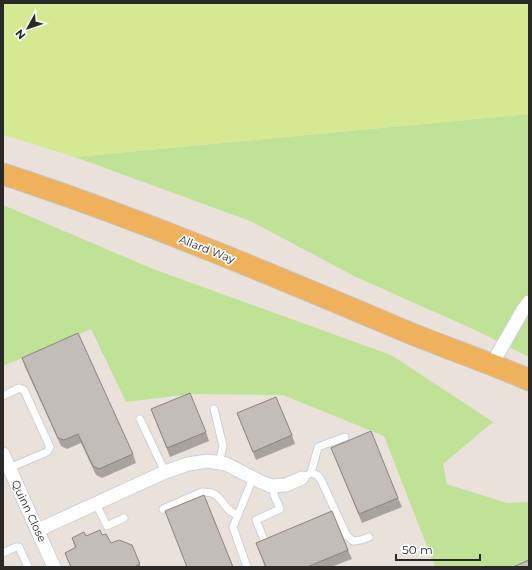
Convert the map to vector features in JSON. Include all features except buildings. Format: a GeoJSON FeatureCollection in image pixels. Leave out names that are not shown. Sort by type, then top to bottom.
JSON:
{"type":"FeatureCollection","features":[{"type":"Feature","properties":{"kind":"main road","name":"Allard Way"},"geometry":{"type":"LineString","coordinates":[[3,174],[58,192],[175,237],[305,288],[408,332],[492,364],[529,380]]}},
{"type":"Feature","properties":{"kind":"main road","name":"Allard Way"},"geometry":{"type":"LineString","coordinates":[[408,332],[529,394]]}},
{"type":"Feature","properties":{"kind":"street"},"geometry":{"type":"LineString","coordinates":[[492,364],[529,302]]}},
{"type":"Feature","properties":{"kind":"street","name":"Quinn Close"},"geometry":{"type":"LineString","coordinates":[[3,454],[54,567]]}},
{"type":"Feature","properties":{"kind":"street"},"geometry":{"type":"LineString","coordinates":[[38,530],[165,472],[188,464],[208,461],[226,464],[271,486],[286,485],[307,476]]}},
{"type":"Feature","properties":{"kind":"lane"},"geometry":{"type":"LineString","coordinates":[[3,396],[19,388],[24,390],[50,448],[47,452],[9,468]]}},
{"type":"Feature","properties":{"kind":"lane"},"geometry":{"type":"LineString","coordinates":[[214,409],[223,446],[219,463]]}},
{"type":"Feature","properties":{"kind":"lane"},"geometry":{"type":"LineString","coordinates":[[140,419],[165,472]]}},
{"type":"Feature","properties":{"kind":"lane"},"geometry":{"type":"LineString","coordinates":[[345,437],[318,447],[307,476],[317,475],[321,480],[347,536],[353,541],[369,537]]}},
{"type":"Feature","properties":{"kind":"lane"},"geometry":{"type":"LineString","coordinates":[[247,567],[233,527],[253,478]]}},
{"type":"Feature","properties":{"kind":"lane"},"geometry":{"type":"LineString","coordinates":[[265,542],[256,520],[280,509],[274,495],[275,485]]}},
{"type":"Feature","properties":{"kind":"lane"},"geometry":{"type":"LineString","coordinates":[[163,509],[202,492],[208,492],[220,498],[230,511],[238,515]]}},
{"type":"Feature","properties":{"kind":"lane"},"geometry":{"type":"LineString","coordinates":[[96,504],[107,526],[124,518]]}},
{"type":"Feature","properties":{"kind":"lane"},"geometry":{"type":"LineString","coordinates":[[3,553],[19,547],[28,567]]}},
{"type":"Feature","properties":{"kind":"green space"},"geometry":{"type":"Polygon","coordinates":[[[3,3],[529,3],[529,114],[75,157],[3,135],[3,3]]]}},
{"type":"Feature","properties":{"kind":"green space"},"geometry":{"type":"Polygon","coordinates":[[[529,114],[529,357],[475,330],[356,277],[250,221],[75,157],[529,114]]]}},
{"type":"Feature","properties":{"kind":"green space"},"geometry":{"type":"Polygon","coordinates":[[[3,205],[153,269],[391,355],[493,422],[443,464],[447,484],[507,503],[529,502],[529,564],[523,567],[435,567],[384,436],[283,395],[191,394],[126,402],[91,329],[3,366],[3,205]]]}}]}
